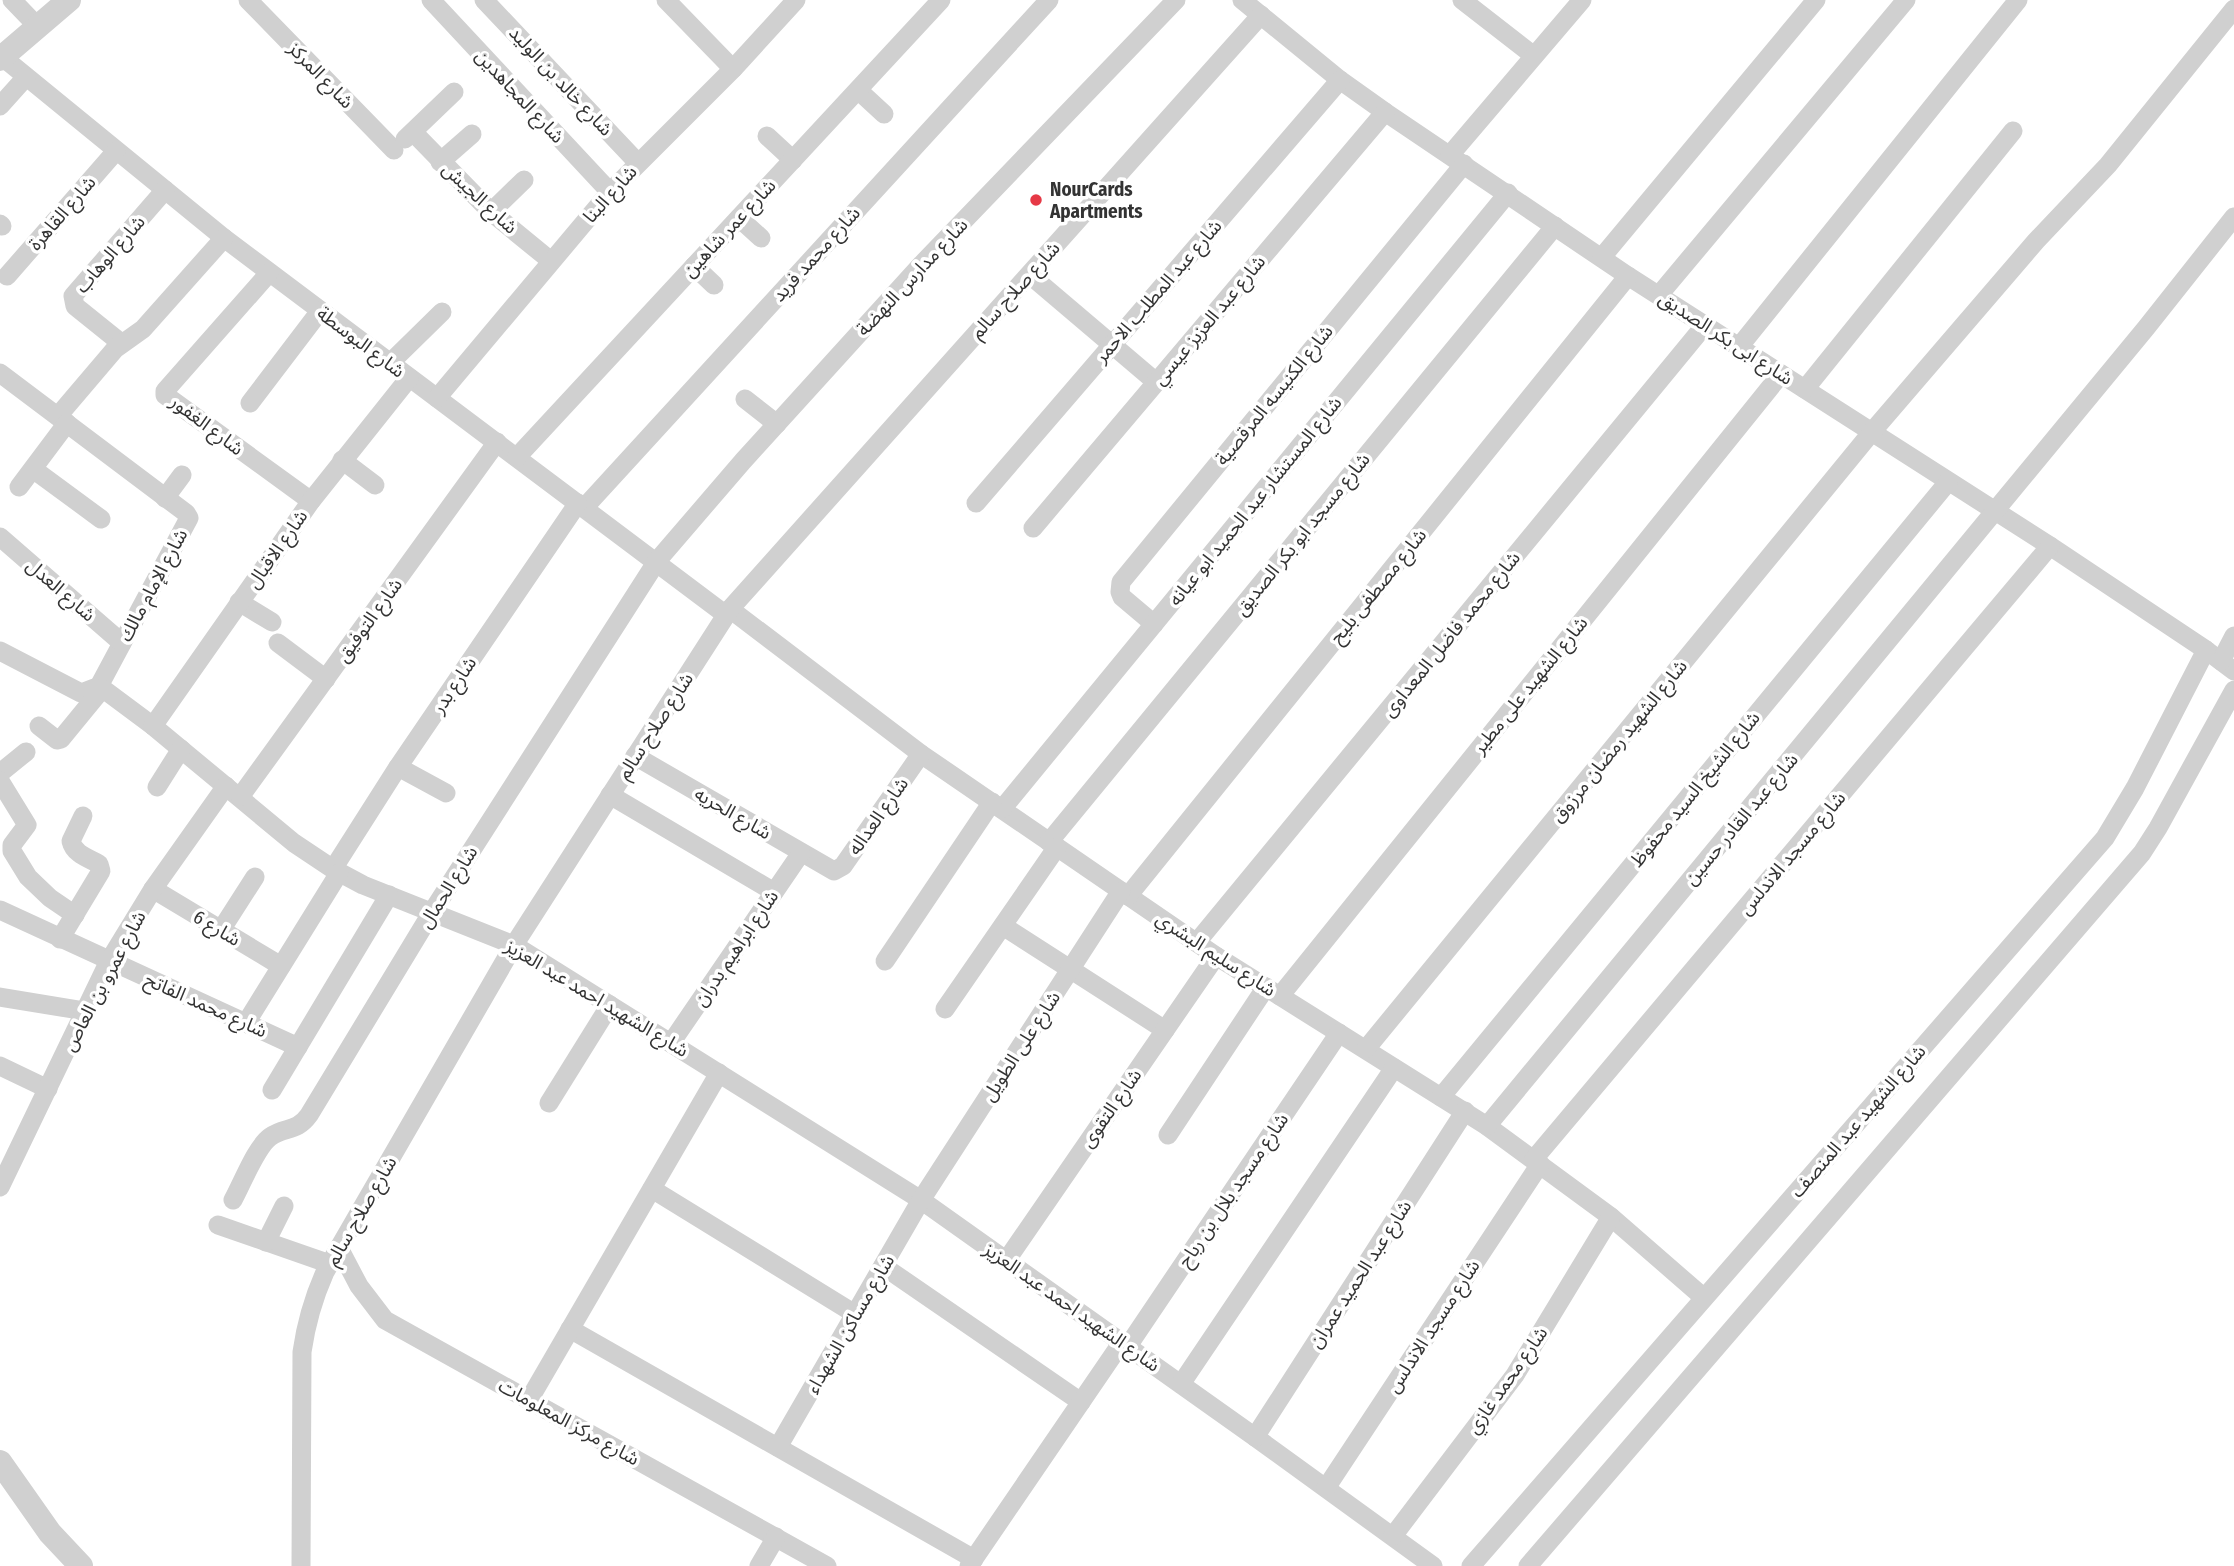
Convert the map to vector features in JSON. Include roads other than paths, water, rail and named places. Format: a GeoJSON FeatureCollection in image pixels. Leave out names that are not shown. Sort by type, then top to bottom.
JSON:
{"type":"FeatureCollection","features":[{"type":"Feature","properties":{"kind":"street"},"geometry":{"type":"LineString","coordinates":[[12,0],[38,27]]}},
{"type":"Feature","properties":{"kind":"street"},"geometry":{"type":"LineString","coordinates":[[1,58],[69,0]]}},
{"type":"Feature","properties":{"kind":"street","name":"شارع المركز"},"geometry":{"type":"LineString","coordinates":[[248,0],[390,154],[413,132]]}},
{"type":"Feature","properties":{"kind":"street","name":"شارع المجاهدين"},"geometry":{"type":"LineString","coordinates":[[431,0],[610,192]]}},
{"type":"Feature","properties":{"kind":"street","name":"شارع خالد بن الوليد"},"geometry":{"type":"LineString","coordinates":[[484,0],[638,163]]}},
{"type":"Feature","properties":{"kind":"street"},"geometry":{"type":"LineString","coordinates":[[666,0],[733,69]]}},
{"type":"Feature","properties":{"kind":"street","name":"شارع البنا"},"geometry":{"type":"LineString","coordinates":[[437,398],[610,192],[733,69],[796,0]]}},
{"type":"Feature","properties":{"kind":"street","name":"شارع عمر شاهين"},"geometry":{"type":"LineString","coordinates":[[517,457],[941,0]]}},
{"type":"Feature","properties":{"kind":"street","name":"شارع محمد فريد"},"geometry":{"type":"LineString","coordinates":[[581,505],[1049,0]]}},
{"type":"Feature","properties":{"kind":"street","name":"شارع مدارس النهضة"},"geometry":{"type":"LineString","coordinates":[[657,561],[922,264],[1175,0]]}},
{"type":"Feature","properties":{"kind":"street","name":"شارع ابى بكر الصديق"},"geometry":{"type":"LineString","coordinates":[[1242,0],[1340,80],[1385,112],[1628,276],[2050,546],[2220,661]]}},
{"type":"Feature","properties":{"kind":"street"},"geometry":{"type":"LineString","coordinates":[[1462,0],[1534,56]]}},
{"type":"Feature","properties":{"kind":"street"},"geometry":{"type":"LineString","coordinates":[[1602,257],[1816,0]]}},
{"type":"Feature","properties":{"kind":"street"},"geometry":{"type":"LineString","coordinates":[[1659,295],[1906,0]]}},
{"type":"Feature","properties":{"kind":"street"},"geometry":{"type":"LineString","coordinates":[[1739,347],[2018,0]]}},
{"type":"Feature","properties":{"kind":"street","name":"شارع الكنيسه المرقصية"},"geometry":{"type":"LineString","coordinates":[[1154,624],[1122,597],[1119,592],[1121,582],[1457,160],[1534,56],[1579,1]]}},
{"type":"Feature","properties":{"kind":"street","name":"شارع الشهيد رمضان مرزوق"},"geometry":{"type":"LineString","coordinates":[[1366,1049],[1871,433],[2036,241],[2108,165],[2234,9]]}},
{"type":"Feature","properties":{"kind":"street","name":"شارع صلاح سالم"},"geometry":{"type":"LineString","coordinates":[[301,1566],[302,1352],[314,1298],[335,1256],[514,945],[728,612],[1261,15]]}},
{"type":"Feature","properties":{"kind":"street","name":"شارع البوسطة"},"geometry":{"type":"LineString","coordinates":[[1,58],[269,273],[728,612]]}},
{"type":"Feature","properties":{"kind":"street"},"geometry":{"type":"LineString","coordinates":[[0,106],[26,77]]}},
{"type":"Feature","properties":{"kind":"street","name":"شارع عبد المطلب الاحمر"},"geometry":{"type":"LineString","coordinates":[[976,503],[1340,80]]}},
{"type":"Feature","properties":{"kind":"street"},"geometry":{"type":"LineString","coordinates":[[858,90],[884,114]]}},
{"type":"Feature","properties":{"kind":"street"},"geometry":{"type":"LineString","coordinates":[[413,132],[454,92]]}},
{"type":"Feature","properties":{"kind":"street","name":"شارع عبد العزيز عيسي"},"geometry":{"type":"LineString","coordinates":[[1033,528],[1385,112]]}},
{"type":"Feature","properties":{"kind":"street"},"geometry":{"type":"LineString","coordinates":[[1805,389],[2013,131]]}},
{"type":"Feature","properties":{"kind":"street","name":"شارع الجيش"},"geometry":{"type":"LineString","coordinates":[[413,132],[491,212],[551,261]]}},
{"type":"Feature","properties":{"kind":"street"},"geometry":{"type":"LineString","coordinates":[[440,162],[472,134]]}},
{"type":"Feature","properties":{"kind":"street"},"geometry":{"type":"LineString","coordinates":[[767,136],[793,160]]}},
{"type":"Feature","properties":{"kind":"street","name":"شارع القاهرة"},"geometry":{"type":"LineString","coordinates":[[7,276],[116,151]]}},
{"type":"Feature","properties":{"kind":"street"},"geometry":{"type":"LineString","coordinates":[[491,212],[524,180]]}},
{"type":"Feature","properties":{"kind":"street","name":"شارع الوهاب"},"geometry":{"type":"LineString","coordinates":[[121,343],[75,306],[73,296],[165,190]]}},
{"type":"Feature","properties":{"kind":"street","name":"شارع المستشار عبد الحميد ابو عيانه"},"geometry":{"type":"LineString","coordinates":[[885,961],[997,806],[1154,624],[1508,193]]}},
{"type":"Feature","properties":{"kind":"street","name":"شارع عبد القادر حسين"},"geometry":{"type":"LineString","coordinates":[[1487,1126],[1995,512],[2234,217]]}},
{"type":"Feature","properties":{"kind":"street"},"geometry":{"type":"LineString","coordinates":[[739,218],[761,238]]}},
{"type":"Feature","properties":{"kind":"street","name":"شارع مسجد ابو بكر الصديق"},"geometry":{"type":"LineString","coordinates":[[945,1009],[1003,926],[1053,844],[1555,226]]}},
{"type":"Feature","properties":{"kind":"street"},"geometry":{"type":"LineString","coordinates":[[19,487],[62,420],[121,343],[144,329],[224,238]]}},
{"type":"Feature","properties":{"kind":"street"},"geometry":{"type":"LineString","coordinates":[[694,267],[714,285]]}},
{"type":"Feature","properties":{"kind":"street","name":"شارع الغفور"},"geometry":{"type":"LineString","coordinates":[[269,273],[165,391],[165,395],[311,501]]}},
{"type":"Feature","properties":{"kind":"street"},"geometry":{"type":"LineString","coordinates":[[1030,275],[1156,382]]}},
{"type":"Feature","properties":{"kind":"street","name":"شارع مصطفى بليح"},"geometry":{"type":"LineString","coordinates":[[1125,893],[1628,276]]}},
{"type":"Feature","properties":{"kind":"street"},"geometry":{"type":"LineString","coordinates":[[250,403],[320,311]]}},
{"type":"Feature","properties":{"kind":"street"},"geometry":{"type":"LineString","coordinates":[[390,363],[442,312]]}},
{"type":"Feature","properties":{"kind":"street","name":"شارع محمد فاضل المعداوى"},"geometry":{"type":"LineString","coordinates":[[1197,942],[1705,325]]}},
{"type":"Feature","properties":{"kind":"street","name":"شارع الإمام مالك"},"geometry":{"type":"LineString","coordinates":[[0,373],[186,513],[188,520],[100,689],[61,739],[57,740],[38,726]]}},
{"type":"Feature","properties":{"kind":"street","name":"شارع الشهيد على مطير"},"geometry":{"type":"LineString","coordinates":[[1168,1135],[1273,992],[1781,374]]}},
{"type":"Feature","properties":{"kind":"street","name":"شارع الاقبال"},"geometry":{"type":"LineString","coordinates":[[153,726],[311,501],[409,378]]}},
{"type":"Feature","properties":{"kind":"street"},"geometry":{"type":"LineString","coordinates":[[745,399],[777,424]]}},
{"type":"Feature","properties":{"kind":"street","name":"شارع التوفيق"},"geometry":{"type":"LineString","coordinates":[[233,791],[326,679],[497,442]]}},
{"type":"Feature","properties":{"kind":"street"},"geometry":{"type":"LineString","coordinates":[[342,460],[375,485]]}},
{"type":"Feature","properties":{"kind":"street"},"geometry":{"type":"LineString","coordinates":[[33,469],[101,519]]}},
{"type":"Feature","properties":{"kind":"street"},"geometry":{"type":"LineString","coordinates":[[165,498],[182,475]]}},
{"type":"Feature","properties":{"kind":"street","name":"شارع الشيخ السيد محفوظ"},"geometry":{"type":"LineString","coordinates":[[1441,1097],[1948,482]]}},
{"type":"Feature","properties":{"kind":"street","name":"شارع بدر"},"geometry":{"type":"LineString","coordinates":[[246,1023],[398,767],[581,505]]}},
{"type":"Feature","properties":{"kind":"street","name":"شارع العدل"},"geometry":{"type":"LineString","coordinates":[[0,537],[122,643]]}},
{"type":"Feature","properties":{"kind":"street","name":"شارع مسجد الاندلس"},"geometry":{"type":"LineString","coordinates":[[1326,1488],[1537,1161],[2050,546]]}},
{"type":"Feature","properties":{"kind":"street","name":"شارع الحمال"},"geometry":{"type":"LineString","coordinates":[[233,1200],[264,1143],[279,1132],[297,1127],[309,1115],[432,912],[657,561]]}},
{"type":"Feature","properties":{"kind":"street"},"geometry":{"type":"LineString","coordinates":[[239,602],[272,622]]}},
{"type":"Feature","properties":{"kind":"street","name":"شارع سليم البشري"},"geometry":{"type":"LineString","coordinates":[[728,612],[921,754],[1216,956],[1465,1111],[1537,1161],[1611,1217],[1703,1297]]}},
{"type":"Feature","properties":{"kind":"street","name":"شارع الشهيد عبد المنصف"},"geometry":{"type":"LineString","coordinates":[[1471,1566],[2105,838],[2234,636]]}},
{"type":"Feature","properties":{"kind":"street"},"geometry":{"type":"LineString","coordinates":[[278,643],[326,679]]}},
{"type":"Feature","properties":{"kind":"street"},"geometry":{"type":"LineString","coordinates":[[0,651],[81,693],[100,689]]}},
{"type":"Feature","properties":{"kind":"street","name":"شارع الشهيد احمد عبد العزيز"},"geometry":{"type":"LineString","coordinates":[[100,689],[153,726],[294,843],[336,871],[388,895],[514,945],[921,1200],[1433,1566]]}},
{"type":"Feature","properties":{"kind":"street","name":"شارع الشهيد عبد المنصف"},"geometry":{"type":"LineString","coordinates":[[1528,1566],[2141,853],[2158,828],[2234,690]]}},
{"type":"Feature","properties":{"kind":"street"},"geometry":{"type":"LineString","coordinates":[[157,787],[181,749]]}},
{"type":"Feature","properties":{"kind":"street"},"geometry":{"type":"LineString","coordinates":[[0,774],[26,752]]}},
{"type":"Feature","properties":{"kind":"street","name":"شارع العداله"},"geometry":{"type":"LineString","coordinates":[[831,871],[838,871],[843,866],[921,754]]}},
{"type":"Feature","properties":{"kind":"street","name":"شارع الحريه"},"geometry":{"type":"LineString","coordinates":[[635,756],[831,871]]}},
{"type":"Feature","properties":{"kind":"street"},"geometry":{"type":"LineString","coordinates":[[398,767],[446,793]]}},
{"type":"Feature","properties":{"kind":"street"},"geometry":{"type":"LineString","coordinates":[[0,781],[27,825],[12,845],[12,851],[35,884],[75,915]]}},
{"type":"Feature","properties":{"kind":"street","name":"شارع عمرو بن العاص"},"geometry":{"type":"LineString","coordinates":[[0,1187],[109,961],[153,889],[233,791]]}},
{"type":"Feature","properties":{"kind":"street"},"geometry":{"type":"LineString","coordinates":[[610,795],[774,892]]}},
{"type":"Feature","properties":{"kind":"street"},"geometry":{"type":"LineString","coordinates":[[60,939],[101,871],[99,864],[77,852],[72,845],[71,841],[83,816]]}},
{"type":"Feature","properties":{"kind":"street","name":"شارع ابراهيم بدران"},"geometry":{"type":"LineString","coordinates":[[671,1043],[801,853]]}},
{"type":"Feature","properties":{"kind":"street"},"geometry":{"type":"LineString","coordinates":[[221,930],[255,877]]}},
{"type":"Feature","properties":{"kind":"street","name":"شارع 6"},"geometry":{"type":"LineString","coordinates":[[153,889],[281,966]]}},
{"type":"Feature","properties":{"kind":"street","name":"شارع على الطويل"},"geometry":{"type":"LineString","coordinates":[[921,1200],[1070,969],[1125,893]]}},
{"type":"Feature","properties":{"kind":"street"},"geometry":{"type":"LineString","coordinates":[[272,1090],[388,895]]}},
{"type":"Feature","properties":{"kind":"street","name":"شارع محمد الفاتح"},"geometry":{"type":"LineString","coordinates":[[0,910],[298,1047]]}},
{"type":"Feature","properties":{"kind":"street"},"geometry":{"type":"LineString","coordinates":[[1003,926],[1165,1030]]}},
{"type":"Feature","properties":{"kind":"street","name":"شارع التقوى"},"geometry":{"type":"LineString","coordinates":[[1006,1261],[1216,956]]}},
{"type":"Feature","properties":{"kind":"street"},"geometry":{"type":"LineString","coordinates":[[0,997],[85,1011]]}},
{"type":"Feature","properties":{"kind":"street"},"geometry":{"type":"LineString","coordinates":[[549,1103],[610,1005]]}},
{"type":"Feature","properties":{"kind":"street","name":"شارع مسجد بلال بن رباح"},"geometry":{"type":"LineString","coordinates":[[972,1562],[1339,1033]]}},
{"type":"Feature","properties":{"kind":"street"},"geometry":{"type":"LineString","coordinates":[[0,1066],[48,1089]]}},
{"type":"Feature","properties":{"kind":"street","name":"شارع الشهيد احمد عبد العزيز"},"geometry":{"type":"LineString","coordinates":[[1181,1384],[1394,1068]]}},
{"type":"Feature","properties":{"kind":"street"},"geometry":{"type":"LineString","coordinates":[[529,1400],[719,1073]]}},
{"type":"Feature","properties":{"kind":"street","name":"شارع عبد الحميد عمران"},"geometry":{"type":"LineString","coordinates":[[1255,1437],[1465,1111]]}},
{"type":"Feature","properties":{"kind":"street"},"geometry":{"type":"LineString","coordinates":[[652,1189],[855,1314]]}},
{"type":"Feature","properties":{"kind":"street","name":"شارع مساكن الشهداء"},"geometry":{"type":"LineString","coordinates":[[778,1447],[921,1200]]}},
{"type":"Feature","properties":{"kind":"street"},"geometry":{"type":"LineString","coordinates":[[266,1242],[284,1206]]}},
{"type":"Feature","properties":{"kind":"street","name":"شارع محمد غازي"},"geometry":{"type":"LineString","coordinates":[[1392,1536],[1516,1375],[1611,1217]]}},
{"type":"Feature","properties":{"kind":"street"},"geometry":{"type":"LineString","coordinates":[[218,1226],[266,1242],[335,1256]]}},
{"type":"Feature","properties":{"kind":"street","name":"شارع مركز المعلومات"},"geometry":{"type":"LineString","coordinates":[[335,1256],[385,1320],[827,1566]]}},
{"type":"Feature","properties":{"kind":"street"},"geometry":{"type":"LineString","coordinates":[[883,1266],[1081,1402]]}},
{"type":"Feature","properties":{"kind":"street"},"geometry":{"type":"LineString","coordinates":[[570,1329],[778,1447],[972,1562]]}},
{"type":"Feature","properties":{"kind":"street"},"geometry":{"type":"LineString","coordinates":[[0,1462],[50,1533],[81,1566]]}},
{"type":"Feature","properties":{"kind":"street"},"geometry":{"type":"LineString","coordinates":[[759,1566],[776,1537]]}},
{"type":"Feature","properties":{"kind":"place","name":"NourCards Apartments"},"geometry":{"type":"Point","coordinates":[1036,200]}}]}
